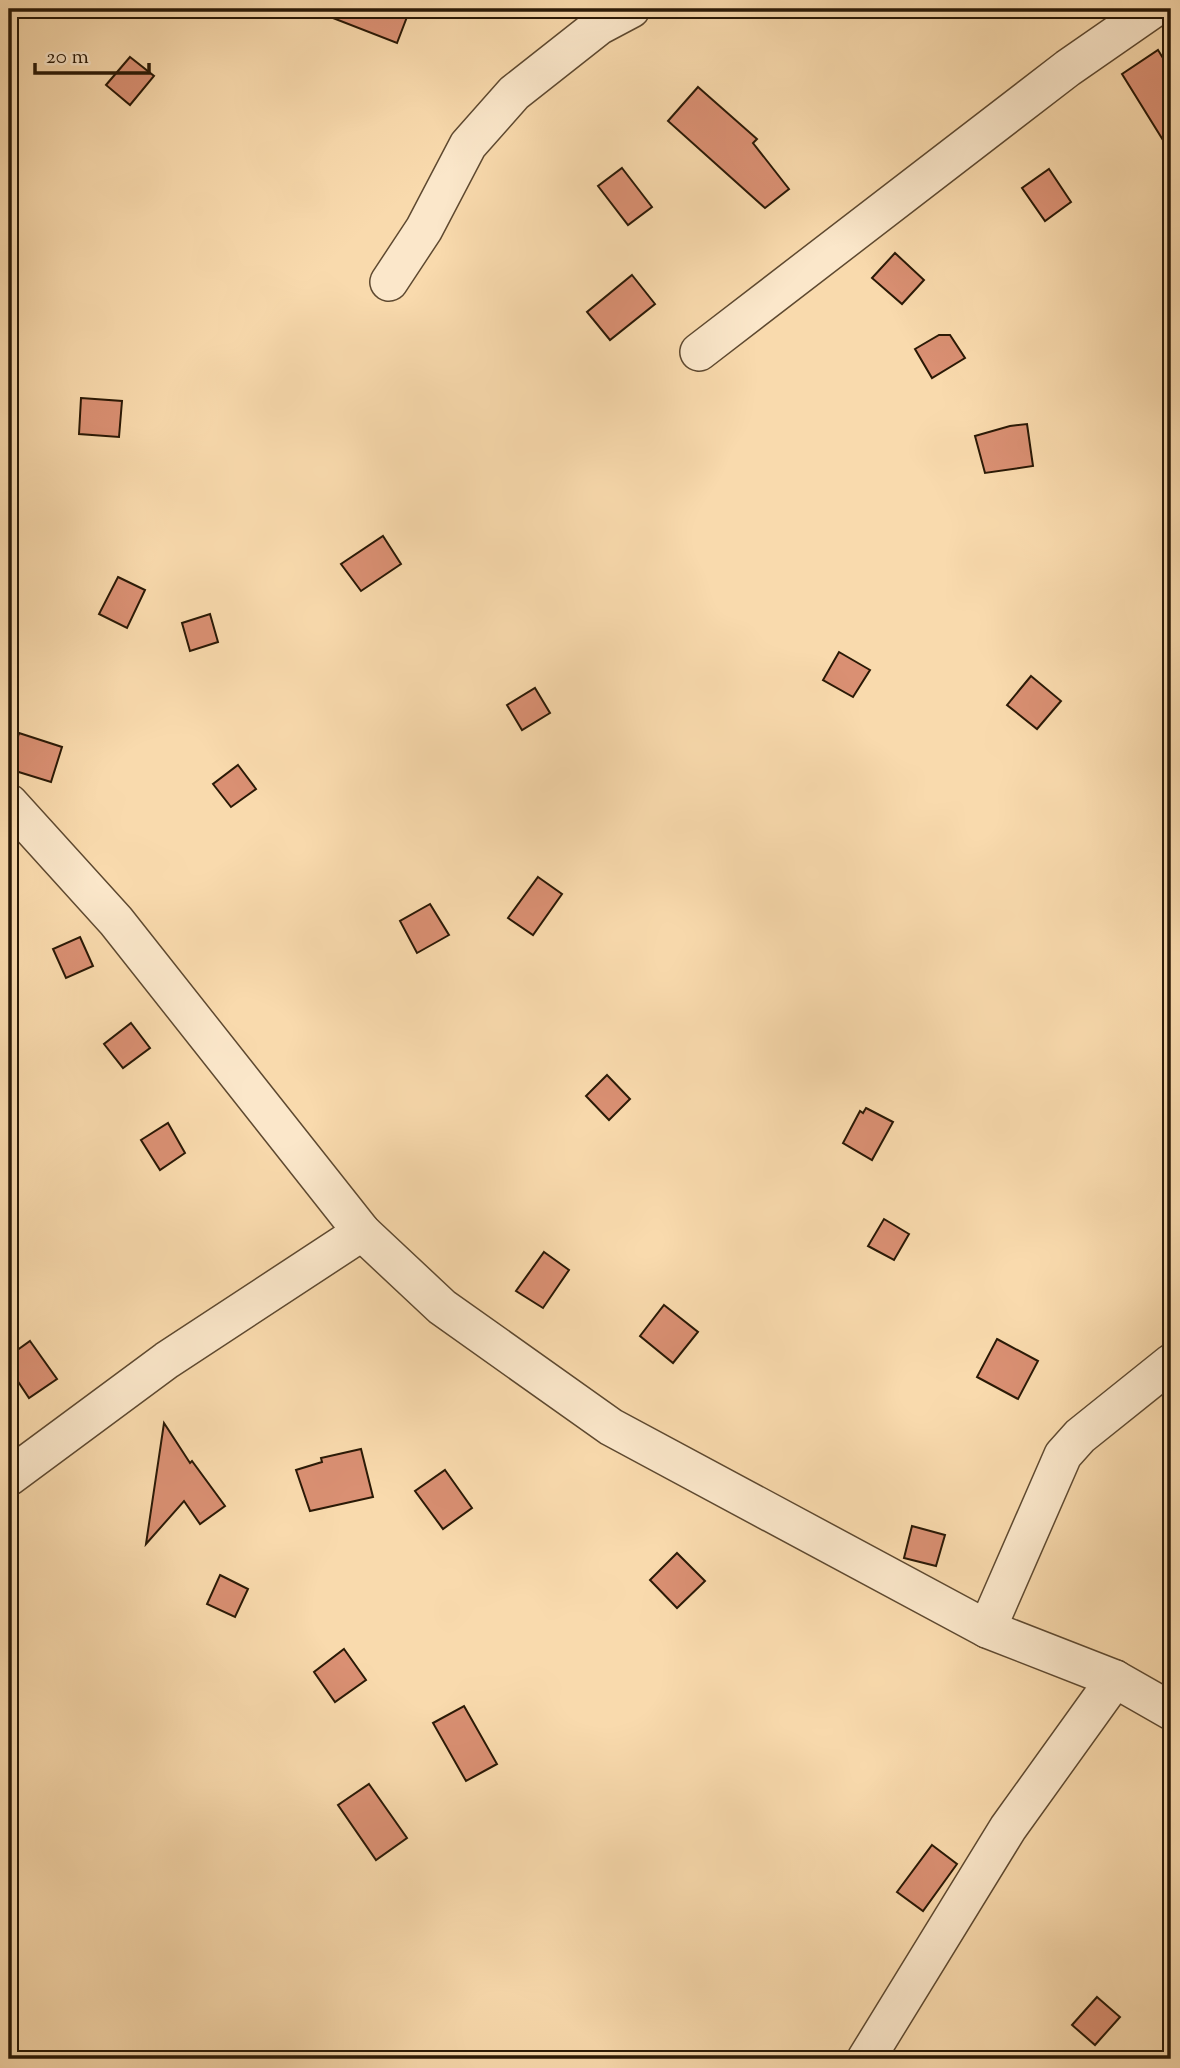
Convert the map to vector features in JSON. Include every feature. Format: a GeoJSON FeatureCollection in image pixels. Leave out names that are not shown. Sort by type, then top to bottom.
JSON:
{"type":"FeatureCollection","features":[{"type":"Feature","properties":{"kind":"street"},"geometry":{"type":"LineString","coordinates":[[389,282],[424,229],[468,145],[514,93],[599,26],[631,9]]}},
{"type":"Feature","properties":{"kind":"street"},"geometry":{"type":"LineString","coordinates":[[699,352],[1068,68],[1153,9]]}},
{"type":"Feature","properties":{"kind":"street"},"geometry":{"type":"LineString","coordinates":[[9,803],[116,922],[362,1232],[442,1307],[611,1427],[987,1629],[1115,1679],[1171,1711]]}},
{"type":"Feature","properties":{"kind":"street"},"geometry":{"type":"LineString","coordinates":[[9,1477],[167,1360],[362,1232]]}},
{"type":"Feature","properties":{"kind":"street"},"geometry":{"type":"LineString","coordinates":[[987,1629],[1063,1455],[1080,1436],[1171,1363]]}},
{"type":"Feature","properties":{"kind":"street"},"geometry":{"type":"LineString","coordinates":[[866,2059],[1008,1828],[1115,1679]]}},
{"type":"Feature","properties":{"kind":"building"},"geometry":{"type":"Polygon","coordinates":[[[315,9],[410,9],[397,43],[315,9]]]}},
{"type":"Feature","properties":{"kind":"building"},"geometry":{"type":"Polygon","coordinates":[[[1158,50],[1171,71],[1171,153],[1122,74],[1158,50]]]}},
{"type":"Feature","properties":{"kind":"building"},"geometry":{"type":"Polygon","coordinates":[[[130,57],[154,76],[130,105],[106,85],[130,57]]]}},
{"type":"Feature","properties":{"kind":"building"},"geometry":{"type":"Polygon","coordinates":[[[698,87],[757,139],[753,143],[789,189],[765,208],[668,121],[698,87]]]}},
{"type":"Feature","properties":{"kind":"building"},"geometry":{"type":"Polygon","coordinates":[[[622,168],[652,207],[628,225],[598,186],[622,168]]]}},
{"type":"Feature","properties":{"kind":"building"},"geometry":{"type":"Polygon","coordinates":[[[1049,169],[1071,202],[1045,221],[1022,188],[1049,169]]]}},
{"type":"Feature","properties":{"kind":"building"},"geometry":{"type":"Polygon","coordinates":[[[895,253],[924,280],[902,304],[872,278],[895,253]]]}},
{"type":"Feature","properties":{"kind":"building"},"geometry":{"type":"Polygon","coordinates":[[[632,275],[655,304],[610,340],[587,312],[632,275]]]}},
{"type":"Feature","properties":{"kind":"building"},"geometry":{"type":"Polygon","coordinates":[[[939,335],[950,335],[965,358],[932,378],[915,349],[939,335]]]}},
{"type":"Feature","properties":{"kind":"building"},"geometry":{"type":"Polygon","coordinates":[[[81,398],[122,401],[119,437],[79,434],[81,398]]]}},
{"type":"Feature","properties":{"kind":"building"},"geometry":{"type":"Polygon","coordinates":[[[1027,424],[1033,466],[985,473],[975,436],[1027,424]]]}},
{"type":"Feature","properties":{"kind":"building"},"geometry":{"type":"Polygon","coordinates":[[[383,536],[401,564],[361,591],[341,564],[383,536]]]}},
{"type":"Feature","properties":{"kind":"building"},"geometry":{"type":"Polygon","coordinates":[[[118,577],[145,590],[127,628],[99,614],[118,577]]]}},
{"type":"Feature","properties":{"kind":"building"},"geometry":{"type":"Polygon","coordinates":[[[210,614],[218,642],[190,651],[182,623],[210,614]]]}},
{"type":"Feature","properties":{"kind":"building"},"geometry":{"type":"Polygon","coordinates":[[[839,652],[870,670],[853,697],[823,680],[839,652]]]}},
{"type":"Feature","properties":{"kind":"building"},"geometry":{"type":"Polygon","coordinates":[[[1031,676],[1061,701],[1037,729],[1007,705],[1031,676]]]}},
{"type":"Feature","properties":{"kind":"building"},"geometry":{"type":"Polygon","coordinates":[[[535,688],[550,713],[522,730],[507,705],[535,688]]]}},
{"type":"Feature","properties":{"kind":"building"},"geometry":{"type":"Polygon","coordinates":[[[19,733],[62,747],[51,782],[9,769],[19,733]]]}},
{"type":"Feature","properties":{"kind":"building"},"geometry":{"type":"Polygon","coordinates":[[[238,765],[256,789],[231,807],[213,784],[238,765]]]}},
{"type":"Feature","properties":{"kind":"building"},"geometry":{"type":"Polygon","coordinates":[[[538,877],[562,894],[533,935],[508,918],[538,877]]]}},
{"type":"Feature","properties":{"kind":"building"},"geometry":{"type":"Polygon","coordinates":[[[430,904],[449,935],[417,953],[400,921],[430,904]]]}},
{"type":"Feature","properties":{"kind":"building"},"geometry":{"type":"Polygon","coordinates":[[[80,937],[93,966],[66,978],[53,949],[80,937]]]}},
{"type":"Feature","properties":{"kind":"building"},"geometry":{"type":"Polygon","coordinates":[[[131,1023],[150,1048],[123,1068],[104,1044],[131,1023]]]}},
{"type":"Feature","properties":{"kind":"building"},"geometry":{"type":"Polygon","coordinates":[[[607,1075],[630,1099],[609,1120],[586,1096],[607,1075]]]}},
{"type":"Feature","properties":{"kind":"building"},"geometry":{"type":"Polygon","coordinates":[[[866,1108],[893,1122],[872,1160],[843,1143],[860,1111],[863,1113],[866,1108]]]}},
{"type":"Feature","properties":{"kind":"building"},"geometry":{"type":"Polygon","coordinates":[[[168,1123],[185,1153],[160,1170],[141,1140],[168,1123]]]}},
{"type":"Feature","properties":{"kind":"building"},"geometry":{"type":"Polygon","coordinates":[[[884,1219],[909,1234],[894,1260],[868,1246],[884,1219]]]}},
{"type":"Feature","properties":{"kind":"building"},"geometry":{"type":"Polygon","coordinates":[[[544,1252],[569,1270],[543,1308],[516,1291],[544,1252]]]}},
{"type":"Feature","properties":{"kind":"building"},"geometry":{"type":"Polygon","coordinates":[[[664,1305],[698,1332],[673,1363],[640,1336],[664,1305]]]}},
{"type":"Feature","properties":{"kind":"building"},"geometry":{"type":"Polygon","coordinates":[[[997,1339],[1038,1361],[1018,1399],[977,1377],[997,1339]]]}},
{"type":"Feature","properties":{"kind":"building"},"geometry":{"type":"Polygon","coordinates":[[[30,1341],[57,1379],[29,1398],[9,1368],[9,1356],[30,1341]]]}},
{"type":"Feature","properties":{"kind":"building"},"geometry":{"type":"Polygon","coordinates":[[[164,1423],[190,1463],[192,1461],[225,1506],[200,1524],[184,1501],[146,1544],[164,1423]]]}},
{"type":"Feature","properties":{"kind":"building"},"geometry":{"type":"Polygon","coordinates":[[[361,1449],[373,1497],[310,1511],[296,1470],[322,1462],[321,1458],[361,1449]]]}},
{"type":"Feature","properties":{"kind":"building"},"geometry":{"type":"Polygon","coordinates":[[[445,1470],[472,1508],[443,1529],[415,1491],[445,1470]]]}},
{"type":"Feature","properties":{"kind":"building"},"geometry":{"type":"Polygon","coordinates":[[[912,1526],[945,1535],[936,1566],[904,1558],[912,1526]]]}},
{"type":"Feature","properties":{"kind":"building"},"geometry":{"type":"Polygon","coordinates":[[[677,1553],[705,1581],[677,1608],[650,1580],[677,1553]]]}},
{"type":"Feature","properties":{"kind":"building"},"geometry":{"type":"Polygon","coordinates":[[[220,1575],[248,1589],[235,1617],[207,1604],[220,1575]]]}},
{"type":"Feature","properties":{"kind":"building"},"geometry":{"type":"Polygon","coordinates":[[[344,1649],[366,1680],[335,1702],[314,1672],[344,1649]]]}},
{"type":"Feature","properties":{"kind":"building"},"geometry":{"type":"Polygon","coordinates":[[[464,1706],[497,1764],[466,1781],[433,1723],[464,1706]]]}},
{"type":"Feature","properties":{"kind":"building"},"geometry":{"type":"Polygon","coordinates":[[[369,1784],[407,1838],[376,1860],[338,1805],[369,1784]]]}},
{"type":"Feature","properties":{"kind":"building"},"geometry":{"type":"Polygon","coordinates":[[[932,1845],[957,1864],[923,1911],[897,1892],[932,1845]]]}},
{"type":"Feature","properties":{"kind":"building"},"geometry":{"type":"Polygon","coordinates":[[[1097,1997],[1120,2017],[1095,2045],[1072,2025],[1097,1997]]]}}]}
